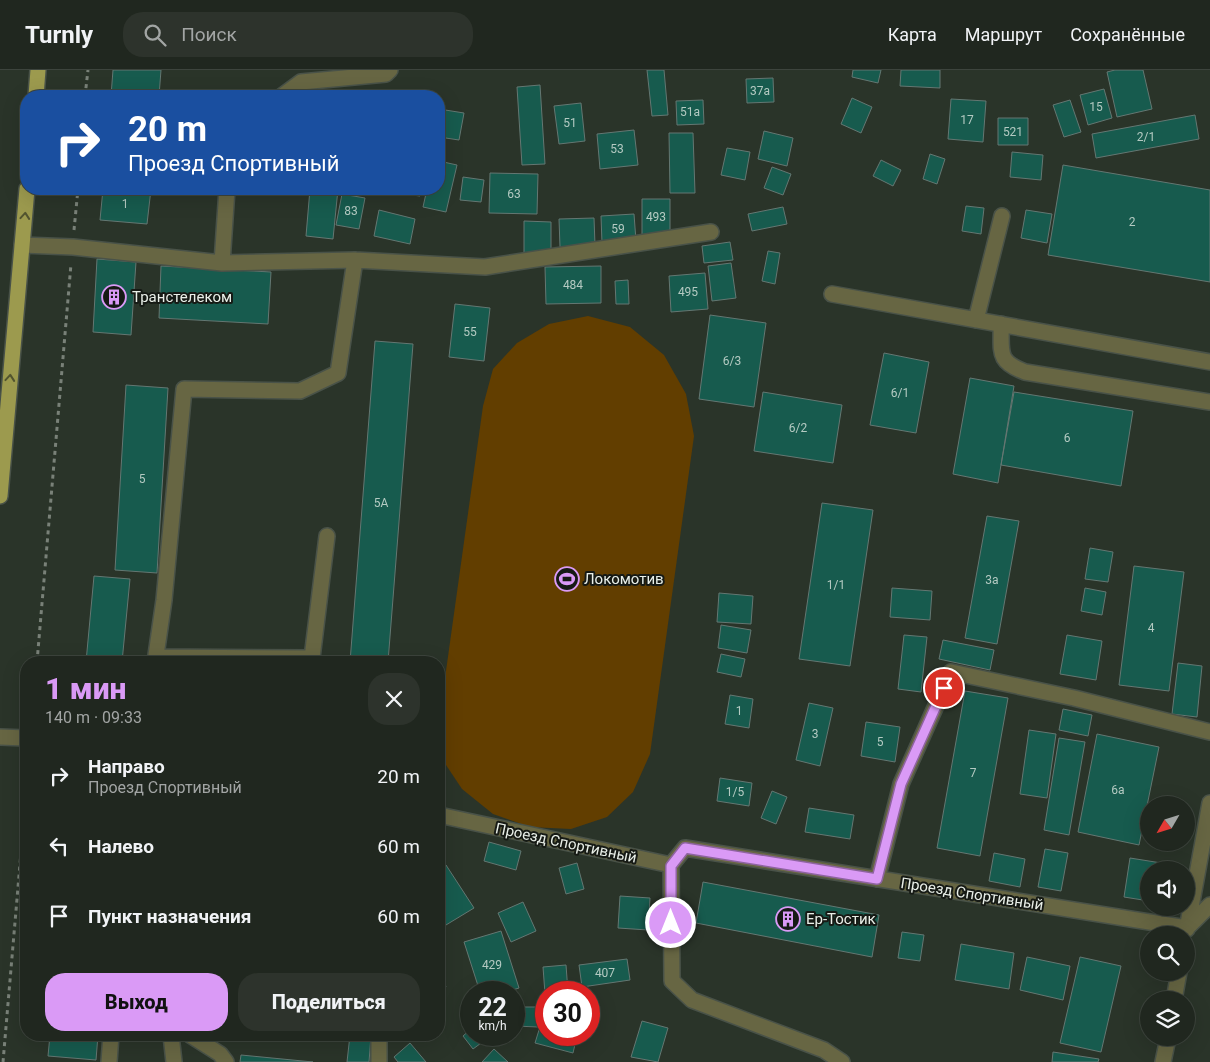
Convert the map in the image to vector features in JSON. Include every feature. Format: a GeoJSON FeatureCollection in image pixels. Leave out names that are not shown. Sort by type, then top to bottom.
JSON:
{"type":"FeatureCollection","features":[{"type":"Feature","properties":{"kind":"main road"},"geometry":{"type":"LineString","coordinates":[[36,90],[38,70]]}},
{"type":"Feature","properties":{"kind":"main road"},"geometry":{"type":"LineString","coordinates":[[0,496],[26,195]]}},
{"type":"Feature","properties":{"kind":"street"},"geometry":{"type":"LineString","coordinates":[[290,90],[301,82],[386,74],[390,70]]}},
{"type":"Feature","properties":{"kind":"street"},"geometry":{"type":"LineString","coordinates":[[222,263],[227,195]]}},
{"type":"Feature","properties":{"kind":"street"},"geometry":{"type":"LineString","coordinates":[[976,320],[1002,216]]}},
{"type":"Feature","properties":{"kind":"street"},"geometry":{"type":"LineString","coordinates":[[22,245],[73,247],[222,263],[355,260],[485,266],[711,232]]}},
{"type":"Feature","properties":{"kind":"street"},"geometry":{"type":"LineString","coordinates":[[156,656],[164,600],[184,389],[300,391],[338,373],[355,260]]}},
{"type":"Feature","properties":{"kind":"street"},"geometry":{"type":"LineString","coordinates":[[832,294],[1210,362]]}},
{"type":"Feature","properties":{"kind":"street"},"geometry":{"type":"LineString","coordinates":[[1001,324],[1003,359],[1009,366],[1025,372],[1210,402]]}},
{"type":"Feature","properties":{"kind":"street"},"geometry":{"type":"LineString","coordinates":[[312,656],[327,536]]}},
{"type":"Feature","properties":{"kind":"street"},"geometry":{"type":"LineString","coordinates":[[877,879],[901,784],[951,672],[1074,698],[1210,732]]}},
{"type":"Feature","properties":{"kind":"street"},"geometry":{"type":"LineString","coordinates":[[0,737],[20,738]]}},
{"type":"Feature","properties":{"kind":"street"},"geometry":{"type":"LineString","coordinates":[[1188,926],[1210,802]]}},
{"type":"Feature","properties":{"kind":"street","name":"Проезд Спортивный"},"geometry":{"type":"LineString","coordinates":[[445,816],[671,866],[685,848],[1152,926]]}},
{"type":"Feature","properties":{"kind":"street"},"geometry":{"type":"LineString","coordinates":[[671,866],[672,981],[692,1000],[824,1050],[842,1062]]}},
{"type":"Feature","properties":{"kind":"street"},"geometry":{"type":"LineString","coordinates":[[1192,926],[1210,905]]}},
{"type":"Feature","properties":{"kind":"street"},"geometry":{"type":"LineString","coordinates":[[108,1062],[110,1041]]}},
{"type":"Feature","properties":{"kind":"street"},"geometry":{"type":"LineString","coordinates":[[172,1041],[174,1062]]}},
{"type":"Feature","properties":{"kind":"street"},"geometry":{"type":"LineString","coordinates":[[199,1041],[220,1054],[226,1062]]}},
{"type":"Feature","properties":{"kind":"street"},"geometry":{"type":"LineString","coordinates":[[379,1041],[379,1062]]}},
{"type":"Feature","properties":{"kind":"street"},"geometry":{"type":"LineString","coordinates":[[1163,1062],[1166,1046]]}},
{"type":"Feature","properties":{"kind":"path"},"geometry":{"type":"LineString","coordinates":[[86,90],[88,70]]}},
{"type":"Feature","properties":{"kind":"path"},"geometry":{"type":"LineString","coordinates":[[38,656],[77,195]]}},
{"type":"Feature","properties":{"kind":"path"},"geometry":{"type":"LineString","coordinates":[[4,1062],[20,867]]}},
{"type":"Feature","properties":{"kind":"shaded area","name":"Локомотив"},"geometry":{"type":"Polygon","coordinates":[[[588,316],[630,327],[664,355],[686,394],[694,436],[650,754],[633,792],[607,817],[571,829],[530,827],[493,814],[462,789],[445,764],[445,678],[483,406],[493,369],[517,343],[549,324],[588,316]]]}},
{"type":"Feature","properties":{"kind":"building"},"geometry":{"type":"Polygon","coordinates":[[[113,70],[161,70],[159,90],[111,90],[113,70]]]}},
{"type":"Feature","properties":{"kind":"building"},"geometry":{"type":"Polygon","coordinates":[[[647,70],[664,70],[668,115],[652,116],[647,70]]]}},
{"type":"Feature","properties":{"kind":"building"},"geometry":{"type":"Polygon","coordinates":[[[853,70],[881,70],[878,83],[852,77],[853,70]]]}},
{"type":"Feature","properties":{"kind":"building"},"geometry":{"type":"Polygon","coordinates":[[[901,70],[940,70],[940,88],[900,86],[901,70]]]}},
{"type":"Feature","properties":{"kind":"building"},"geometry":{"type":"Polygon","coordinates":[[[1115,70],[1143,70],[1152,109],[1117,117],[1107,72],[1115,70]]]}},
{"type":"Feature","properties":{"kind":"building"},"geometry":{"type":"Polygon","coordinates":[[[773,78],[774,102],[747,103],[746,79],[773,78]]]}},
{"type":"Feature","properties":{"kind":"building"},"geometry":{"type":"Polygon","coordinates":[[[540,85],[545,164],[522,165],[517,87],[540,85]]]}},
{"type":"Feature","properties":{"kind":"building"},"geometry":{"type":"Polygon","coordinates":[[[1104,89],[1112,118],[1088,125],[1080,95],[1104,89]]]}},
{"type":"Feature","properties":{"kind":"building"},"geometry":{"type":"Polygon","coordinates":[[[852,98],[872,107],[861,133],[841,124],[852,98]]]}},
{"type":"Feature","properties":{"kind":"building"},"geometry":{"type":"Polygon","coordinates":[[[951,99],[986,101],[983,142],[948,139],[951,99]]]}},
{"type":"Feature","properties":{"kind":"building"},"geometry":{"type":"Polygon","coordinates":[[[703,100],[704,124],[677,125],[676,101],[703,100]]]}},
{"type":"Feature","properties":{"kind":"building"},"geometry":{"type":"Polygon","coordinates":[[[1070,100],[1081,132],[1064,137],[1053,105],[1070,100]]]}},
{"type":"Feature","properties":{"kind":"building"},"geometry":{"type":"Polygon","coordinates":[[[581,103],[585,141],[559,144],[554,106],[581,103]]]}},
{"type":"Feature","properties":{"kind":"building"},"geometry":{"type":"Polygon","coordinates":[[[445,110],[464,113],[459,140],[445,138],[445,110]]]}},
{"type":"Feature","properties":{"kind":"building"},"geometry":{"type":"Polygon","coordinates":[[[1195,115],[1199,139],[1096,158],[1092,134],[1195,115]]]}},
{"type":"Feature","properties":{"kind":"building"},"geometry":{"type":"Polygon","coordinates":[[[998,118],[1028,118],[1028,145],[998,145],[998,118]]]}},
{"type":"Feature","properties":{"kind":"building"},"geometry":{"type":"Polygon","coordinates":[[[634,130],[638,165],[600,169],[597,134],[634,130]]]}},
{"type":"Feature","properties":{"kind":"building"},"geometry":{"type":"Polygon","coordinates":[[[764,131],[793,138],[787,166],[758,159],[764,131]]]}},
{"type":"Feature","properties":{"kind":"building"},"geometry":{"type":"Polygon","coordinates":[[[669,133],[693,133],[695,193],[670,193],[669,133]]]}},
{"type":"Feature","properties":{"kind":"building"},"geometry":{"type":"Polygon","coordinates":[[[727,148],[750,152],[745,180],[721,175],[727,148]]]}},
{"type":"Feature","properties":{"kind":"building"},"geometry":{"type":"Polygon","coordinates":[[[1012,152],[1043,155],[1041,180],[1010,177],[1012,152]]]}},
{"type":"Feature","properties":{"kind":"building"},"geometry":{"type":"Polygon","coordinates":[[[930,154],[945,159],[937,184],[923,179],[930,154]]]}},
{"type":"Feature","properties":{"kind":"building"},"geometry":{"type":"Polygon","coordinates":[[[881,160],[901,170],[893,186],[873,176],[881,160]]]}},
{"type":"Feature","properties":{"kind":"building"},"geometry":{"type":"Polygon","coordinates":[[[445,162],[457,165],[446,212],[423,207],[426,195],[445,195],[445,162]]]}},
{"type":"Feature","properties":{"kind":"building"},"geometry":{"type":"Polygon","coordinates":[[[1063,165],[1210,190],[1210,282],[1048,255],[1063,165]]]}},
{"type":"Feature","properties":{"kind":"building"},"geometry":{"type":"Polygon","coordinates":[[[772,167],[791,174],[783,195],[764,188],[772,167]]]}},
{"type":"Feature","properties":{"kind":"building"},"geometry":{"type":"Polygon","coordinates":[[[490,173],[538,174],[537,214],[489,213],[490,173]]]}},
{"type":"Feature","properties":{"kind":"building"},"geometry":{"type":"Polygon","coordinates":[[[463,177],[484,180],[481,202],[460,200],[463,177]]]}},
{"type":"Feature","properties":{"kind":"building"},"geometry":{"type":"Polygon","coordinates":[[[102,195],[150,195],[147,224],[100,220],[102,195]]]}},
{"type":"Feature","properties":{"kind":"building"},"geometry":{"type":"Polygon","coordinates":[[[309,195],[337,195],[333,239],[306,236],[309,195]]]}},
{"type":"Feature","properties":{"kind":"building"},"geometry":{"type":"Polygon","coordinates":[[[342,195],[365,198],[359,229],[336,225],[342,195]]]}},
{"type":"Feature","properties":{"kind":"building"},"geometry":{"type":"Polygon","coordinates":[[[642,199],[670,199],[670,235],[642,235],[642,199]]]}},
{"type":"Feature","properties":{"kind":"building"},"geometry":{"type":"Polygon","coordinates":[[[966,206],[984,208],[981,234],[962,231],[966,206]]]}},
{"type":"Feature","properties":{"kind":"building"},"geometry":{"type":"Polygon","coordinates":[[[783,207],[787,224],[752,231],[748,214],[783,207]]]}},
{"type":"Feature","properties":{"kind":"building"},"geometry":{"type":"Polygon","coordinates":[[[379,210],[415,219],[410,244],[374,236],[379,210]]]}},
{"type":"Feature","properties":{"kind":"building"},"geometry":{"type":"Polygon","coordinates":[[[1026,210],[1052,214],[1047,243],[1021,238],[1026,210]]]}},
{"type":"Feature","properties":{"kind":"building"},"geometry":{"type":"Polygon","coordinates":[[[634,214],[636,241],[602,243],[601,216],[634,214]]]}},
{"type":"Feature","properties":{"kind":"building"},"geometry":{"type":"Polygon","coordinates":[[[594,218],[595,245],[560,247],[559,219],[594,218]]]}},
{"type":"Feature","properties":{"kind":"building"},"geometry":{"type":"Polygon","coordinates":[[[524,221],[551,222],[551,254],[524,253],[524,221]]]}},
{"type":"Feature","properties":{"kind":"building"},"geometry":{"type":"Polygon","coordinates":[[[730,242],[733,260],[704,263],[702,246],[730,242]]]}},
{"type":"Feature","properties":{"kind":"building"},"geometry":{"type":"Polygon","coordinates":[[[768,251],[780,253],[775,284],[762,281],[768,251]]]}},
{"type":"Feature","properties":{"kind":"building","name":"Транстелеком"},"geometry":{"type":"Polygon","coordinates":[[[97,259],[136,262],[131,335],[93,332],[97,259]]]}},
{"type":"Feature","properties":{"kind":"building"},"geometry":{"type":"Polygon","coordinates":[[[731,263],[736,298],[712,301],[708,266],[731,263]]]}},
{"type":"Feature","properties":{"kind":"building"},"geometry":{"type":"Polygon","coordinates":[[[161,266],[271,272],[268,324],[159,318],[161,266]]]}},
{"type":"Feature","properties":{"kind":"building"},"geometry":{"type":"Polygon","coordinates":[[[601,266],[601,303],[546,304],[545,267],[601,266]]]}},
{"type":"Feature","properties":{"kind":"building"},"geometry":{"type":"Polygon","coordinates":[[[705,273],[708,309],[671,312],[669,276],[705,273]]]}},
{"type":"Feature","properties":{"kind":"building"},"geometry":{"type":"Polygon","coordinates":[[[628,280],[629,304],[616,304],[615,281],[628,280]]]}},
{"type":"Feature","properties":{"kind":"building"},"geometry":{"type":"Polygon","coordinates":[[[455,304],[490,308],[484,361],[449,357],[455,304]]]}},
{"type":"Feature","properties":{"kind":"building"},"geometry":{"type":"Polygon","coordinates":[[[710,315],[766,323],[754,407],[699,399],[710,315]]]}},
{"type":"Feature","properties":{"kind":"building"},"geometry":{"type":"Polygon","coordinates":[[[375,341],[413,344],[388,656],[350,656],[375,341]]]}},
{"type":"Feature","properties":{"kind":"building"},"geometry":{"type":"Polygon","coordinates":[[[884,353],[929,362],[916,433],[870,425],[884,353]]]}},
{"type":"Feature","properties":{"kind":"building"},"geometry":{"type":"Polygon","coordinates":[[[970,378],[1014,386],[998,483],[953,474],[970,378]]]}},
{"type":"Feature","properties":{"kind":"building"},"geometry":{"type":"Polygon","coordinates":[[[126,385],[168,388],[157,573],[115,570],[126,385]]]}},
{"type":"Feature","properties":{"kind":"building"},"geometry":{"type":"Polygon","coordinates":[[[763,392],[842,405],[833,463],[754,451],[763,392]]]}},
{"type":"Feature","properties":{"kind":"building"},"geometry":{"type":"Polygon","coordinates":[[[1014,392],[1133,411],[1121,486],[1001,465],[1014,392]]]}},
{"type":"Feature","properties":{"kind":"building"},"geometry":{"type":"Polygon","coordinates":[[[822,503],[873,510],[850,666],[799,659],[822,503]]]}},
{"type":"Feature","properties":{"kind":"building"},"geometry":{"type":"Polygon","coordinates":[[[987,516],[1019,521],[997,644],[965,638],[987,516]]]}},
{"type":"Feature","properties":{"kind":"building"},"geometry":{"type":"Polygon","coordinates":[[[1090,548],[1113,552],[1108,582],[1085,579],[1090,548]]]}},
{"type":"Feature","properties":{"kind":"building"},"geometry":{"type":"Polygon","coordinates":[[[1134,566],[1184,572],[1169,691],[1119,685],[1134,566]]]}},
{"type":"Feature","properties":{"kind":"building"},"geometry":{"type":"Polygon","coordinates":[[[94,576],[130,579],[123,656],[87,656],[94,576]]]}},
{"type":"Feature","properties":{"kind":"building"},"geometry":{"type":"Polygon","coordinates":[[[892,588],[932,591],[930,620],[890,617],[892,588]]]}},
{"type":"Feature","properties":{"kind":"building"},"geometry":{"type":"Polygon","coordinates":[[[1085,588],[1106,592],[1102,615],[1081,611],[1085,588]]]}},
{"type":"Feature","properties":{"kind":"building"},"geometry":{"type":"Polygon","coordinates":[[[719,593],[753,596],[751,624],[717,622],[719,593]]]}},
{"type":"Feature","properties":{"kind":"building"},"geometry":{"type":"Polygon","coordinates":[[[721,625],[751,630],[747,653],[718,648],[721,625]]]}},
{"type":"Feature","properties":{"kind":"building"},"geometry":{"type":"Polygon","coordinates":[[[904,635],[927,637],[921,692],[898,689],[904,635]]]}},
{"type":"Feature","properties":{"kind":"building"},"geometry":{"type":"Polygon","coordinates":[[[1067,635],[1102,641],[1096,680],[1060,674],[1067,635]]]}},
{"type":"Feature","properties":{"kind":"building"},"geometry":{"type":"Polygon","coordinates":[[[943,640],[994,650],[990,670],[939,659],[943,640]]]}},
{"type":"Feature","properties":{"kind":"building"},"geometry":{"type":"Polygon","coordinates":[[[721,654],[745,659],[741,677],[717,672],[721,654]]]}},
{"type":"Feature","properties":{"kind":"building"},"geometry":{"type":"Polygon","coordinates":[[[1178,663],[1202,666],[1197,717],[1172,714],[1178,663]]]}},
{"type":"Feature","properties":{"kind":"building"},"geometry":{"type":"Polygon","coordinates":[[[965,691],[1008,698],[980,856],[937,848],[965,691]]]}},
{"type":"Feature","properties":{"kind":"building"},"geometry":{"type":"Polygon","coordinates":[[[730,695],[753,699],[749,728],[725,724],[730,695]]]}},
{"type":"Feature","properties":{"kind":"building"},"geometry":{"type":"Polygon","coordinates":[[[809,703],[833,708],[820,766],[796,760],[809,703]]]}},
{"type":"Feature","properties":{"kind":"building"},"geometry":{"type":"Polygon","coordinates":[[[1063,709],[1092,715],[1088,736],[1059,730],[1063,709]]]}},
{"type":"Feature","properties":{"kind":"building"},"geometry":{"type":"Polygon","coordinates":[[[866,722],[900,727],[895,762],[861,756],[866,722]]]}},
{"type":"Feature","properties":{"kind":"building"},"geometry":{"type":"Polygon","coordinates":[[[1029,730],[1056,734],[1047,798],[1020,794],[1029,730]]]}},
{"type":"Feature","properties":{"kind":"building"},"geometry":{"type":"Polygon","coordinates":[[[1097,734],[1159,747],[1149,796],[1140,796],[1139,845],[1078,832],[1097,734]]]}},
{"type":"Feature","properties":{"kind":"building"},"geometry":{"type":"Polygon","coordinates":[[[1059,738],[1085,742],[1069,835],[1044,830],[1059,738]]]}},
{"type":"Feature","properties":{"kind":"building"},"geometry":{"type":"Polygon","coordinates":[[[720,778],[752,783],[749,806],[717,801],[720,778]]]}},
{"type":"Feature","properties":{"kind":"building"},"geometry":{"type":"Polygon","coordinates":[[[772,791],[787,797],[776,824],[761,818],[772,791]]]}},
{"type":"Feature","properties":{"kind":"building"},"geometry":{"type":"Polygon","coordinates":[[[809,808],[854,815],[850,839],[805,832],[809,808]]]}},
{"type":"Feature","properties":{"kind":"building"},"geometry":{"type":"Polygon","coordinates":[[[489,842],[521,851],[516,870],[484,861],[489,842]]]}},
{"type":"Feature","properties":{"kind":"building"},"geometry":{"type":"Polygon","coordinates":[[[1045,849],[1068,853],[1061,891],[1038,887],[1045,849]]]}},
{"type":"Feature","properties":{"kind":"building"},"geometry":{"type":"Polygon","coordinates":[[[994,853],[1025,859],[1020,887],[989,881],[994,853]]]}},
{"type":"Feature","properties":{"kind":"building"},"geometry":{"type":"Polygon","coordinates":[[[1130,858],[1149,861],[1140,861],[1140,900],[1124,897],[1130,858]]]}},
{"type":"Feature","properties":{"kind":"building"},"geometry":{"type":"Polygon","coordinates":[[[577,863],[584,889],[566,894],[559,868],[577,863]]]}},
{"type":"Feature","properties":{"kind":"building"},"geometry":{"type":"Polygon","coordinates":[[[445,866],[474,908],[445,926],[445,866]]]}},
{"type":"Feature","properties":{"kind":"building","name":"Ер-Тостик"},"geometry":{"type":"Polygon","coordinates":[[[703,882],[879,915],[872,957],[696,923],[703,882]]]}},
{"type":"Feature","properties":{"kind":"building"},"geometry":{"type":"Polygon","coordinates":[[[620,896],[650,898],[648,930],[618,928],[620,896]]]}},
{"type":"Feature","properties":{"kind":"building"},"geometry":{"type":"Polygon","coordinates":[[[523,902],[536,931],[511,942],[498,913],[523,902]]]}},
{"type":"Feature","properties":{"kind":"building"},"geometry":{"type":"Polygon","coordinates":[[[501,931],[517,981],[476,981],[464,942],[501,931]]]}},
{"type":"Feature","properties":{"kind":"building"},"geometry":{"type":"Polygon","coordinates":[[[902,932],[924,935],[920,961],[898,958],[902,932]]]}},
{"type":"Feature","properties":{"kind":"building"},"geometry":{"type":"Polygon","coordinates":[[[961,944],[1014,953],[1009,989],[955,980],[961,944]]]}},
{"type":"Feature","properties":{"kind":"building"},"geometry":{"type":"Polygon","coordinates":[[[1027,957],[1070,966],[1063,1000],[1020,990],[1027,957]]]}},
{"type":"Feature","properties":{"kind":"building"},"geometry":{"type":"Polygon","coordinates":[[[1080,957],[1121,966],[1101,1052],[1060,1043],[1080,957]]]}},
{"type":"Feature","properties":{"kind":"building"},"geometry":{"type":"Polygon","coordinates":[[[627,959],[630,980],[600,984],[600,981],[581,981],[579,965],[627,959]]]}},
{"type":"Feature","properties":{"kind":"building"},"geometry":{"type":"Polygon","coordinates":[[[566,965],[567,981],[544,981],[543,967],[566,965]]]}},
{"type":"Feature","properties":{"kind":"building"},"geometry":{"type":"Polygon","coordinates":[[[525,1007],[535,1007],[535,1027],[525,1026],[525,1007]]]}},
{"type":"Feature","properties":{"kind":"building"},"geometry":{"type":"Polygon","coordinates":[[[642,1021],[668,1028],[658,1062],[631,1057],[642,1021]]]}},
{"type":"Feature","properties":{"kind":"building"},"geometry":{"type":"Polygon","coordinates":[[[49,1041],[98,1041],[96,1060],[48,1056],[49,1041]]]}},
{"type":"Feature","properties":{"kind":"building"},"geometry":{"type":"Polygon","coordinates":[[[349,1041],[371,1041],[369,1062],[347,1062],[349,1041]]]}},
{"type":"Feature","properties":{"kind":"building"},"geometry":{"type":"Polygon","coordinates":[[[410,1043],[426,1062],[398,1062],[394,1057],[410,1043]]]}},
{"type":"Feature","properties":{"kind":"building"},"geometry":{"type":"Polygon","coordinates":[[[546,1046],[575,1046],[573,1053],[546,1046]]]}},
{"type":"Feature","properties":{"kind":"building"},"geometry":{"type":"Polygon","coordinates":[[[494,1049],[508,1062],[482,1062],[494,1049]]]}},
{"type":"Feature","properties":{"kind":"building"},"geometry":{"type":"Polygon","coordinates":[[[1053,1052],[1099,1059],[1098,1062],[1052,1062],[1053,1052]]]}},
{"type":"Feature","properties":{"kind":"building"},"geometry":{"type":"Polygon","coordinates":[[[241,1055],[313,1062],[240,1062],[241,1055]]]}},
{"type":"Feature","properties":{"kind":"place","name":"Транстелеком"},"geometry":{"type":"Point","coordinates":[114,297]}},
{"type":"Feature","properties":{"kind":"place","name":"Локомотив"},"geometry":{"type":"Point","coordinates":[567,579]}},
{"type":"Feature","properties":{"kind":"place","name":"Ер-Тостик"},"geometry":{"type":"Point","coordinates":[788,919]}},
{"type":"Feature","properties":{"kind":"route"},"geometry":{"type":"LineString","coordinates":[[671,923],[671,866],[685,848],[877,879],[901,784],[944,688]]}}]}
